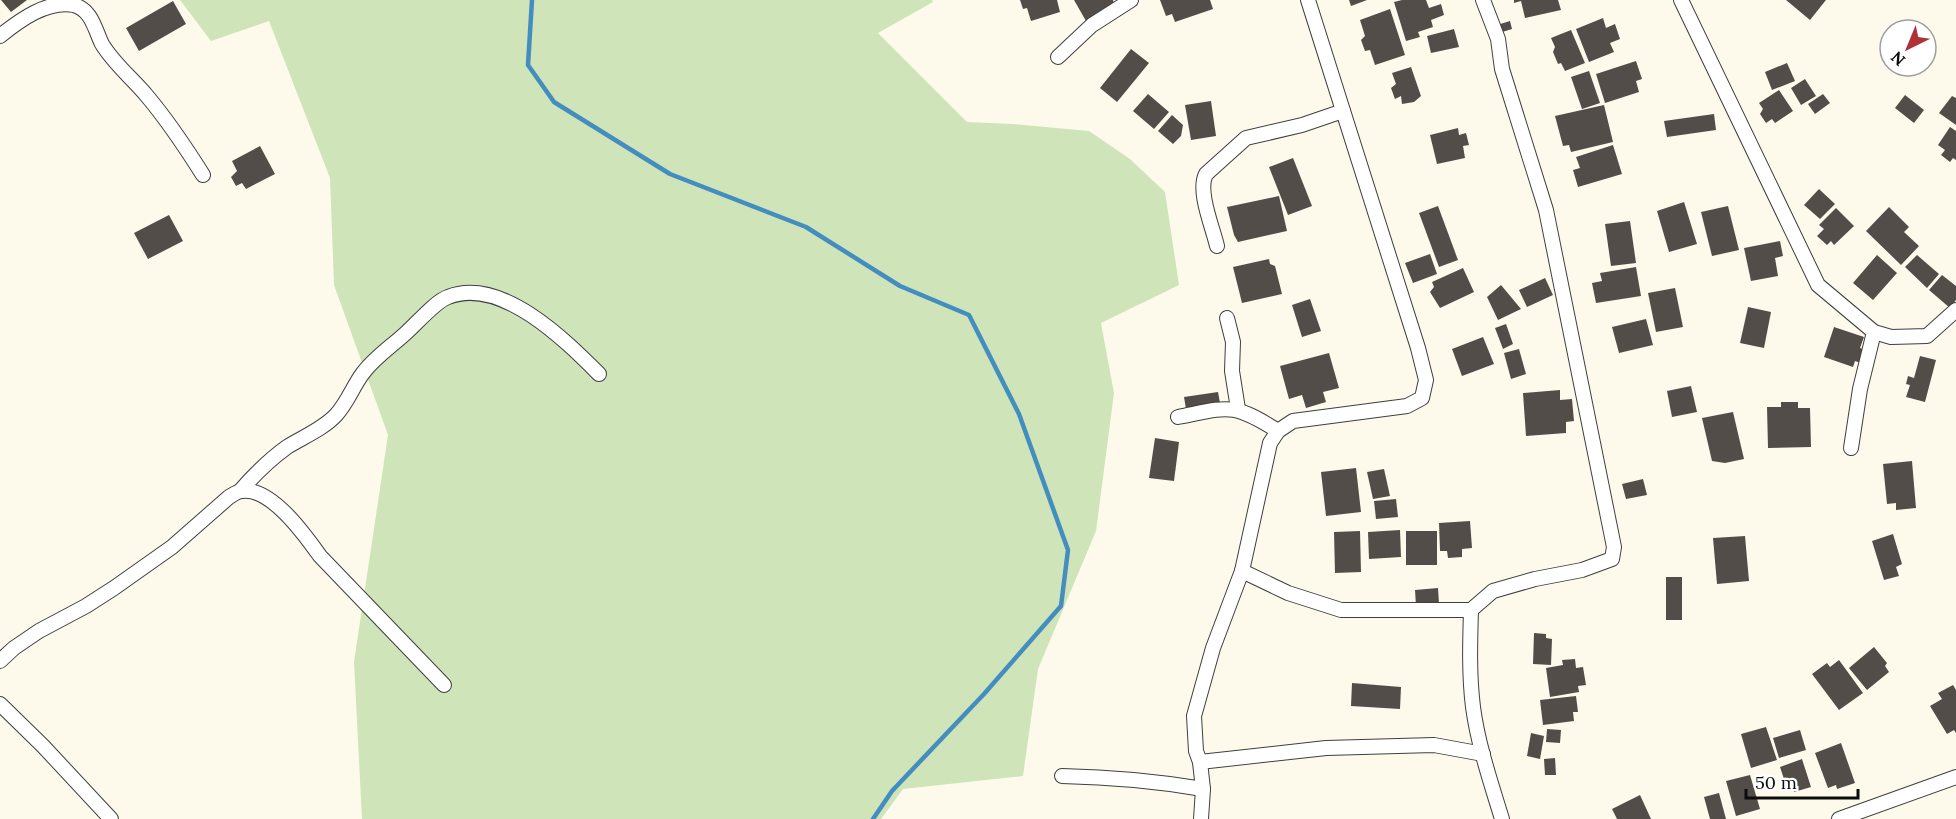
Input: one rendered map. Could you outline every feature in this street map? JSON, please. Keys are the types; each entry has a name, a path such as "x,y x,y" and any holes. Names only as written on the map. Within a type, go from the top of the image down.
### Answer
{"street":[{"path":"1058,57 1092,26 1131,0"},
{"path":"1201,819 1203,789 1200,762 1196,751 1194,716 1213,648 1242,571 1270,443 1278,431 1293,421 1407,406 1422,398 1425,380 1418,348 1308,0"},
{"path":"1242,571 1288,593 1341,610 1471,610 1493,591 1535,579 1582,570 1612,559 1614,547 1546,210 1502,69 1498,39 1482,0"},
{"path":"1680,0 1818,285 1874,332 1891,337 1927,336 1956,310"},
{"path":"0,36 37,11 57,4 76,6 87,12 102,44 149,98 203,175"},
{"path":"1217,246 1203,190 1203,179 1206,174 1246,138 1302,125 1343,111"},
{"path":"0,661 39,631 86,606 172,547 229,497 240,491 264,465 287,447 334,417 350,398 362,374 446,297 468,292 499,298 533,316 557,334 599,374"},
{"path":"1227,318 1233,342 1232,371 1238,409"},
{"path":"1851,448 1860,389 1874,332"},
{"path":"1178,417 1221,408 1238,409 1278,431"},
{"path":"240,491 261,495 282,510 303,532 320,556 444,685"},
{"path":"1471,610 1470,661 1473,709 1483,754 1502,819"},
{"path":"0,704 111,819"},
{"path":"1200,762 1326,748 1434,745 1483,754"},
{"path":"1062,776 1159,781 1203,789"},
{"path":"1839,819 1956,777"}],"green space":[{"path":"180,0 932,0 933,2 878,33 967,122 1089,131 1130,159 1165,192 1179,285 1101,323 1114,393 1096,531 1038,669 1023,776 903,789 881,819 362,819 354,662 388,435 334,285 330,178 269,21 211,41"}],"building":[{"path":"1,0 27,0 11,12"},
{"path":"1020,0 1057,0 1060,12 1031,21 1027,8 1023,9"},
{"path":"1074,0 1113,0 1114,4 1086,21"},
{"path":"1160,0 1210,0 1213,9 1175,22 1172,14 1166,16"},
{"path":"1349,0 1367,0 1351,6"},
{"path":"1426,0 1429,8 1441,4 1444,15 1431,20 1433,27 1418,32 1420,37 1406,41 1394,2"},
{"path":"1514,0 1558,0 1561,10 1525,18 1521,1 1514,3"},
{"path":"1786,0 1826,0 1810,20"},
{"path":"173,1 186,24 139,51 126,28"},
{"path":"1390,9 1405,55 1375,65 1370,50 1365,51 1361,40 1365,36 1360,20"},
{"path":"1603,18 1606,28 1615,24 1620,39 1610,43 1614,52 1589,62 1576,29"},
{"path":"1510,21 1512,29 1499,33 1497,25"},
{"path":"1454,29 1459,47 1431,53 1427,36"},
{"path":"1571,30 1585,63 1565,71 1561,63 1558,64 1551,38"},
{"path":"1131,49 1149,63 1117,102 1100,88"},
{"path":"1636,61 1642,79 1636,81 1639,92 1605,103 1596,74"},
{"path":"1787,63 1795,81 1772,90 1765,72"},
{"path":"1411,67 1421,96 1414,102 1402,104 1401,96 1395,99 1391,88 1396,84 1392,73"},
{"path":"1589,71 1600,103 1582,109 1571,77"},
{"path":"1805,79 1816,96 1801,105 1791,88"},
{"path":"1779,90 1793,111 1775,123 1772,119 1766,123 1760,114 1763,109 1759,103"},
{"path":"1148,94 1169,112 1154,129 1133,111"},
{"path":"1823,94 1830,103 1815,114 1808,104"},
{"path":"1905,95 1924,110 1914,123 1895,108"},
{"path":"1952,96 1956,98 1956,125 1939,113"},
{"path":"1211,101 1216,136 1191,140 1185,105"},
{"path":"1604,105 1613,142 1571,152 1569,145 1563,146 1555,116"},
{"path":"1714,114 1716,130 1667,137 1664,121"},
{"path":"1172,115 1183,125 1181,136 1173,144 1158,131"},
{"path":"1950,127 1956,131 1956,160 1953,158 1950,162 1941,155 1945,150 1938,145"},
{"path":"1458,128 1459,135 1466,133 1469,145 1463,146 1465,158 1437,164 1430,135"},
{"path":"1613,145 1622,174 1578,187 1573,170 1580,168 1576,157"},
{"path":"260,146 275,174 246,189 242,183 236,186 231,177 237,171 232,161"},
{"path":"1293,158 1312,206 1288,215 1269,167"},
{"path":"1819,189 1835,204 1820,219 1804,205"},
{"path":"1279,196 1287,231 1238,242 1227,207"},
{"path":"1684,202 1697,244 1669,252 1657,211"},
{"path":"1438,206 1458,260 1439,267 1419,213"},
{"path":"1728,206 1739,250 1712,256 1701,212"},
{"path":"1889,207 1909,227 1904,232 1919,246 1901,265 1866,231"},
{"path":"1836,208 1854,226 1834,245 1831,241 1827,245 1817,236 1824,229 1819,225"},
{"path":"169,215 183,241 148,259 134,233"},
{"path":"1630,221 1636,263 1611,266 1605,224"},
{"path":"1780,241 1783,256 1775,258 1778,276 1751,281 1744,248"},
{"path":"1430,254 1437,274 1413,283 1405,263"},
{"path":"1877,255 1897,273 1873,300 1853,283"},
{"path":"1917,255 1939,274 1927,288 1905,267"},
{"path":"1269,259 1270,264 1275,266 1282,294 1242,303 1233,267"},
{"path":"1636,267 1641,296 1596,303 1592,283 1602,281 1600,273"},
{"path":"1463,268 1474,292 1440,308 1430,292 1434,287 1432,282"},
{"path":"1942,275 1956,286 1956,300 1950,308 1929,290"},
{"path":"1545,278 1553,295 1527,307 1519,290"},
{"path":"1501,285 1521,309 1498,320 1487,297"},
{"path":"1675,288 1683,327 1656,332 1648,293"},
{"path":"1310,299 1321,331 1302,337 1292,305"},
{"path":"1748,307 1771,312 1764,348 1740,343"},
{"path":"1646,319 1653,345 1619,353 1612,327"},
{"path":"1506,324 1513,344 1503,349 1495,328"},
{"path":"1834,327 1864,337 1860,348 1865,350 1861,363 1855,361 1853,367 1824,357"},
{"path":"1483,337 1494,364 1462,376 1452,349"},
{"path":"1519,349 1526,374 1511,379 1504,353"},
{"path":"1329,353 1339,388 1323,392 1326,402 1306,408 1302,395 1289,399 1280,366"},
{"path":"1920,356 1936,360 1925,402 1906,397 1910,385 1906,384 1908,376 1914,378"},
{"path":"1691,386 1697,412 1672,417 1667,391"},
{"path":"1560,390 1560,400 1572,399 1574,421 1566,422 1566,433 1526,436 1523,393"},
{"path":"1218,392 1220,403 1186,409 1184,397"},
{"path":"1781,402 1798,402 1798,408 1810,408 1811,447 1768,448 1767,407 1781,407"},
{"path":"1733,412 1744,459 1725,463 1712,461 1702,418"},
{"path":"1155,438 1179,442 1174,481 1149,478"},
{"path":"1912,461 1916,508 1896,510 1896,503 1887,504 1883,464"},
{"path":"1356,468 1361,512 1326,516 1321,472"},
{"path":"1384,469 1390,496 1373,499 1367,472"},
{"path":"1643,479 1647,495 1626,499 1622,484"},
{"path":"1396,499 1398,517 1376,519 1374,501"},
{"path":"1470,521 1472,548 1462,549 1462,557 1448,558 1447,551 1440,551 1439,523"},
{"path":"1400,530 1401,557 1369,559 1368,532"},
{"path":"1360,531 1361,572 1335,573 1334,532"},
{"path":"1406,531 1437,531 1437,565 1406,565"},
{"path":"1893,534 1902,564 1896,567 1899,576 1884,580 1872,541"},
{"path":"1745,536 1749,581 1717,584 1713,538"},
{"path":"1666,577 1682,577 1682,620 1666,620"},
{"path":"1438,588 1439,604 1416,606 1415,590"},
{"path":"1534,633 1546,634 1546,638 1552,639 1551,665 1533,664"},
{"path":"1874,647 1887,663 1885,666 1889,672 1867,690 1849,668"},
{"path":"1575,659 1576,668 1583,667 1586,685 1578,686 1579,692 1550,697 1546,668 1563,665 1562,660"},
{"path":"1839,660 1863,693 1839,710 1812,674 1827,663 1830,667"},
{"path":"1352,683 1401,687 1400,709 1351,706"},
{"path":"1953,685 1956,690 1956,733 1954,730 1947,734 1930,706 1942,699 1938,693"},
{"path":"1576,696 1578,712 1573,712 1574,721 1543,725 1540,700"},
{"path":"1766,727 1777,760 1751,768 1741,734"},
{"path":"1547,729 1561,730 1560,743 1546,742"},
{"path":"1800,730 1806,750 1779,758 1773,738"},
{"path":"1531,733 1544,736 1540,759 1527,756"},
{"path":"1841,743 1855,783 1837,789 1836,785 1828,788 1815,753"},
{"path":"1555,758 1556,775 1545,775 1544,759"},
{"path":"1802,759 1811,787 1794,792 1792,787 1787,788 1780,767"},
{"path":"1750,775 1760,809 1736,816 1726,781"},
{"path":"1719,793 1726,819 1710,819 1704,797"},
{"path":"1640,795 1651,819 1617,819 1612,809"}],"waterway":[{"path":"532,0 528,65 554,102 670,174 806,227 900,286 969,315 1019,414 1068,550 1061,606 984,694 892,791 873,819"}]}
